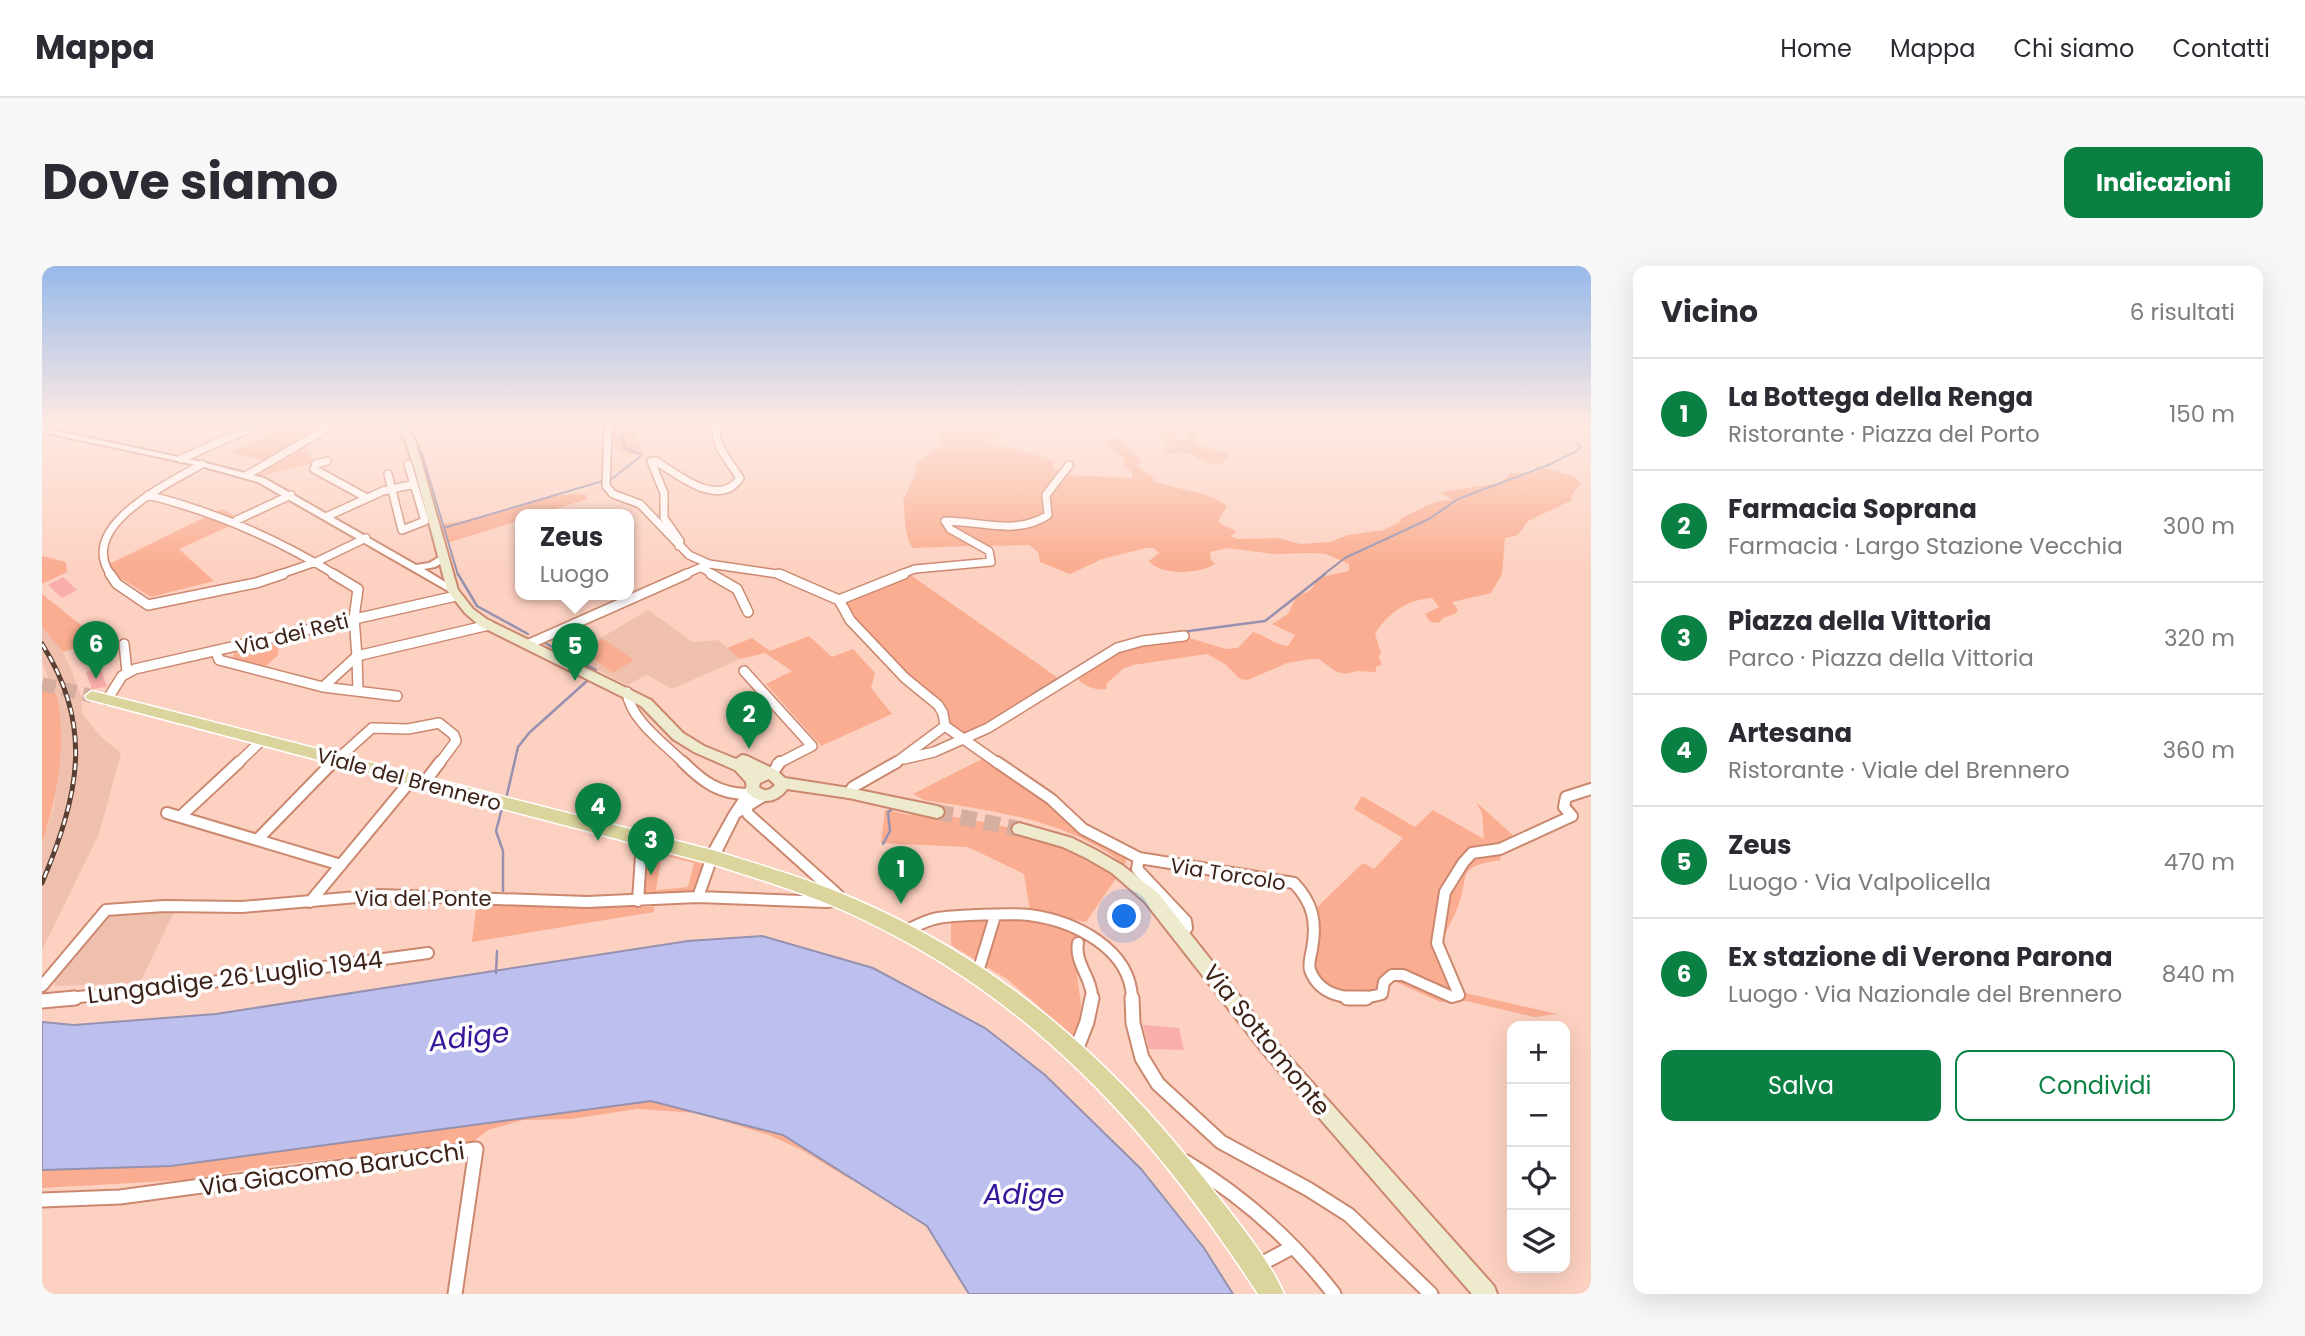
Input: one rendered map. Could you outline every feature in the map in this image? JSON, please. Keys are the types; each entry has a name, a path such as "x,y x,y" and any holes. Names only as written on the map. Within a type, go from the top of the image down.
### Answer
{"main road":[{"path":"421,472 455,593 469,611 489,625 646,703 678,736 740,766 759,791 845,793 937,812"},
{"name":"Viale del Brennero","path":"99,698 712,857 801,885 903,932 977,975 1023,1008 1075,1054 1125,1104 1166,1152 1255,1267 1272,1294"},
{"name":"Via Sottomonte","path":"1019,829 1068,842 1116,869 1151,897 1269,1048 1486,1294"}],"street":[{"path":"188,472 148,495 120,516 97,541 95,558 99,569 108,579 148,605 240,587 316,562 366,538"},
{"path":"235,472 291,495 455,593"},
{"path":"247,475 252,472"},
{"path":"319,472 367,498"},
{"path":"388,474 402,530 425,521 410,472"},
{"path":"605,472 607,486 613,494 640,504 689,555 708,565 737,589 748,612"},
{"path":"655,472 664,493 664,518 680,541 679,546"},
{"path":"674,472 706,489 721,491 734,487 740,478 736,472"},
{"path":"839,600 915,569 990,562 989,551 950,529 945,521 1016,527 1035,523 1048,514 1046,495 1064,472"},
{"path":"328,516 391,489 414,484"},
{"path":"148,495 186,503 237,520 316,562 358,589 354,618 358,691"},
{"path":"237,520 291,495"},
{"path":"414,568 432,565 443,558"},
{"path":"634,598 708,565 778,573 822,590 839,600 850,620 905,678 938,705 943,713 945,726 900,760 845,793"},
{"name":"Via dei Reti","path":"127,672 455,593"},
{"path":"530,644 629,600"},
{"path":"323,687 357,656 489,625"},
{"path":"900,760 924,756 966,742 1117,648 1142,641 1184,636"},
{"path":"99,698 127,672 124,644"},
{"path":"216,652 219,660 225,663 323,687 397,696"},
{"path":"698,897 712,857 777,763 812,746 744,671"},
{"path":"627,692 628,704 661,742 698,777 726,794 759,791"},
{"path":"257,840 335,760 372,728 408,729 439,723 454,735 456,741 310,902"},
{"name":"Via Torcolo","path":"945,726 1051,799 1083,829 1139,858 1294,883 1310,901 1314,914 1315,934 1309,968 1322,989 1336,996 1371,998 1382,994 1384,982 1392,975 1403,975 1452,997 1459,995 1437,943 1446,892 1472,853 1500,849 1572,816 1564,807 1566,797 1591,789"},
{"path":"181,816 261,741"},
{"path":"726,794 759,791"},
{"path":"759,791 748,814 838,895 838,900"},
{"path":"167,813 341,865"},
{"path":"638,901 642,840"},
{"name":"Via Torcolo","path":"1139,858 1138,869 1186,921 1187,928 1181,935"},
{"name":"Via del Ponte","path":"42,986 106,910 164,906 242,907 380,895 587,902 698,897 827,902 838,900"},
{"path":"977,975 995,916"},
{"path":"903,932 936,919 1042,917 1093,937 1106,945 1127,971 1132,983 1133,1023 1142,1058 1158,1084 1221,1142 1349,1214 1431,1294"},
{"path":"1075,1054 1086,1029 1092,987 1077,956 1078,943"},
{"name":"Lungadige 26 Luglio 1944","path":"42,1001 160,989 428,953"},
{"name":"Via Giacomo Barucchi","path":"42,1200 120,1197 477,1149 455,1294"},
{"path":"1166,1152 1205,1172 1291,1248 1334,1294"},
{"path":"1255,1267 1291,1248"}],"shaded area":[{"path":"251,472 277,472 261,476"},
{"path":"917,472 1060,472 1068,475 1132,478 1132,472 1146,472 1154,481 1211,497 1227,506 1218,521 1236,532 1231,536 1237,539 1279,538 1300,544 1330,542 1348,535 1384,530 1426,506 1439,501 1453,501 1440,492 1501,483 1511,473 1559,472 1574,476 1581,484 1571,496 1572,500 1528,521 1518,535 1505,538 1502,574 1491,593 1452,602 1458,610 1439,623 1430,622 1425,614 1439,607 1432,598 1407,604 1392,614 1375,634 1382,664 1376,667 1376,672 1357,671 1345,674 1335,671 1319,659 1311,659 1287,663 1248,680 1240,679 1225,664 1207,654 1133,665 1123,669 1107,683 1106,689 1085,685 1076,676 1083,670 1103,663 1103,655 1112,650 1186,637 1226,649 1238,648 1253,632 1288,646 1295,635 1272,624 1288,614 1297,595 1310,590 1317,578 1349,571 1349,564 1326,554 1273,554 1227,548 1210,552 1211,560 1215,564 1200,570 1180,572 1154,566 1149,561 1159,553 1154,548 1146,548 1102,559 1070,574 1040,562 1038,552 1029,545 990,546 989,550 969,546 913,548 906,531 903,500"},
{"path":"580,494 586,495 587,499 556,509 515,509 515,522 447,543 442,524 464,521 552,496"},
{"path":"222,509 239,518 234,524 179,549 214,581 151,597 119,577 115,579 103,567"},
{"path":"42,556 66,562 67,572 42,584"},
{"path":"909,574 1061,680 964,738 948,723 939,706 861,631 843,603 879,590"},
{"path":"42,594 91,633 82,646 63,652 42,627"},
{"path":"648,610 693,642 718,640 740,659 672,689 647,675 627,685 570,656"},
{"path":"42,627 59,645 71,669 81,696 82,713 101,737 121,753 99,834 42,950 42,844 54,805 60,743 58,703 42,662"},
{"path":"809,636 832,657 853,649 875,673 871,688 892,714 821,746 766,684 792,671 765,653 740,659 727,648 752,638 770,651"},
{"path":"603,639 634,660 613,673 582,651"},
{"path":"279,643 278,655 264,668 232,661 234,653"},
{"path":"42,689 56,693 61,750 56,788 42,844"},
{"path":"990,755 1131,858 1126,860 1125,865 1079,837 1055,828 977,808 924,800 913,794"},
{"path":"1362,796 1415,827 1433,810 1484,839 1482,813 1476,802 1524,845 1500,854 1501,860 1477,865 1467,873 1458,907 1441,943 1461,992 1557,1014 1535,1017 1466,1001 1440,1002 1394,981 1388,982 1385,992 1377,1000 1352,1004 1327,998 1313,987 1303,971 1309,953 1314,910 1363,863 1374,869 1403,838 1354,809"},
{"path":"885,810 911,815 923,812 974,820 1025,832 1073,849 1117,877 1086,922 1030,911 1024,874 968,847 881,843"},
{"path":"646,845 705,860 695,893 642,898","holes":["662,855 694,863 688,887 656,890"]},
{"path":"477,900 589,907 654,907 654,912 472,942"},
{"path":"174,912 140,983 55,986 55,977 109,916"},
{"path":"998,919 1055,926 1087,938 1076,966 1081,1006 1076,1039 1007,979 951,945 951,923"},
{"path":"703,1098 848,1163 851,1180 802,1150 769,1135 696,1113 637,1109 571,1119 523,1120 488,1130 470,1144 269,1166 185,1180 42,1188 42,1168 546,1104"}],"water":[{"name":"Adige","path":"762,936 873,968 985,1028 1045,1075 1141,1169 1204,1248 1233,1294 969,1294 927,1226 783,1135 651,1101 171,1166 42,1170 42,1022 74,1025 216,1014 688,941"}],"building":[{"path":"63,577 77,590 62,598 48,585"},
{"path":"100,667 107,687 92,689 86,672"},
{"path":"1143,1025 1179,1028 1184,1050 1149,1049"}],"waterway":[{"path":"427,472 444,528"},
{"path":"444,528 613,478 621,472"},
{"path":"1323,575 1345,558 1429,519 1458,499 1530,472"},
{"path":"444,528 458,575"},
{"path":"458,574 477,606 528,634"},
{"path":"1159,635 1265,621 1325,574"},
{"path":"543,642 596,670"},
{"path":"1033,694 1112,646"},
{"path":"506,799 518,747 529,733 588,680"},
{"path":"502,808 496,831 503,851 503,891"},
{"path":"883,844 890,831 888,812 894,808"},
{"path":"496,973 497,951"}],"tunnel":[{"path":"42,684 92,696"},
{"path":"937,812 1019,829"}],"railway":[{"path":"42,644 59,675 75,733 72,791 65,821 42,883"}],"place":[{"name":"Ex stazione di Verona Parona","path":"96,679"},
{"name":"Zeus","path":"575,681"},
{"name":"Farmacia Soprana","path":"749,749"},
{"name":"Artesana","path":"598,841"},
{"name":"Piazza della Vittoria","path":"651,875"},
{"name":"La Bottega della Renga","path":"901,904"}]}
